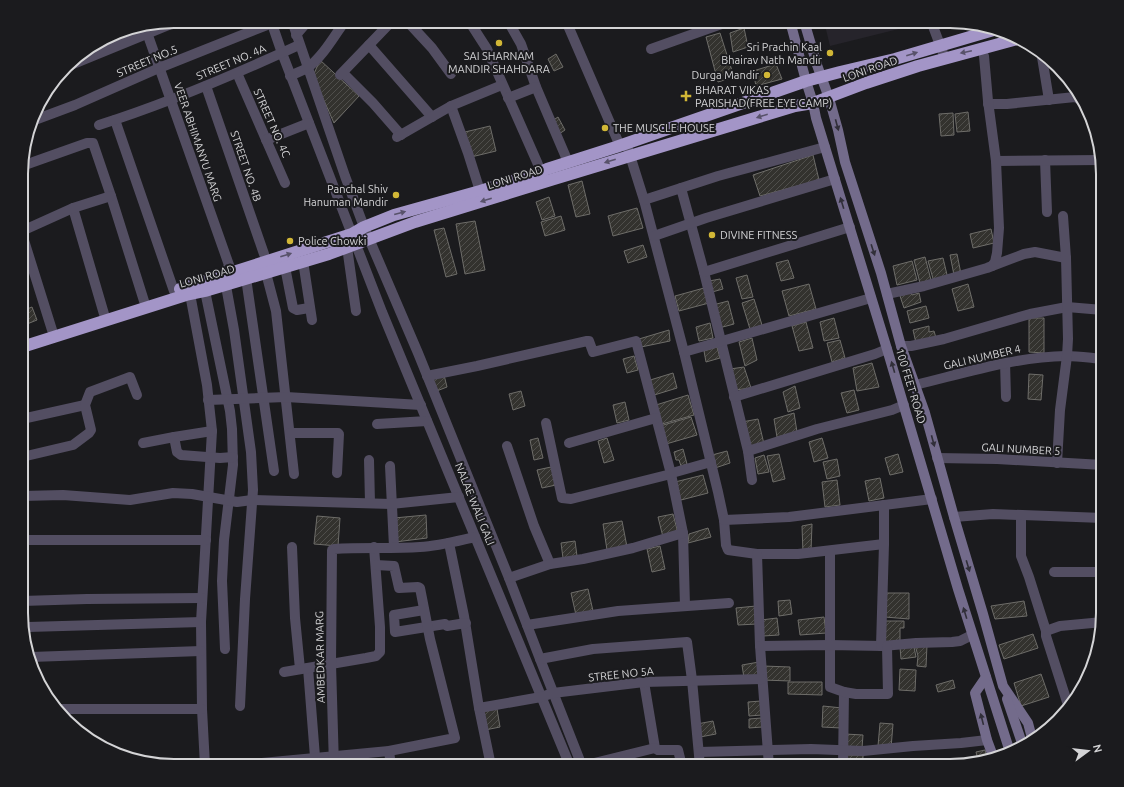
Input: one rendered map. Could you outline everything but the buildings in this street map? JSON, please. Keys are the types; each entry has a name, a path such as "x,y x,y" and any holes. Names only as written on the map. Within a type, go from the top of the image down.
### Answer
{"highway":[{"name":"LONI ROAD","path":"28,345 190,294 204,291 227,275 246,278 303,261 625,148 806,81 895,59 985,32"},
{"name":"LONI ROAD","path":"28,337 227,275 353,244 364,227 394,215 542,177 568,162 829,98 866,83 945,58 1010,41"}],"main road":[{"name":"100 FEET ROAD","path":"792,28 813,102 816,118 904,405 972,635 1008,747"},
{"name":"100 FEET ROAD","path":"806,28 829,98 845,162 887,294 901,346 925,413 1003,686 1028,723 1031,734"},
{"path":"899,390 915,385"},
{"path":"986,677 975,693 992,753"},
{"path":"1003,686 1021,740"}],"street":[{"name":"STREET NO.5","path":"39,118 75,105 159,68 256,28"},
{"path":"273,28 353,244 356,311"},
{"path":"294,28 364,227 370,238 509,578 579,759"},
{"path":"298,40 304,28"},
{"path":"290,76 307,68 322,53 340,28"},
{"path":"385,28 341,74 373,103 399,136 451,106 502,85"},
{"path":"413,28 432,48 451,74"},
{"path":"473,28 487,49 542,177"},
{"path":"512,28 521,44 536,87 568,162"},
{"path":"569,28 625,148 644,200 711,462 724,520 726,545 728,550 757,554 798,554 884,544"},
{"path":"651,50 711,28"},
{"path":"934,28 945,58"},
{"path":"84,59 146,31"},
{"name":"VEER ABHIMANYU MARG","path":"146,31 171,100 227,275 251,452 254,490 245,599 240,706"},
{"name":"STREET NO. 4A","path":"100,125 206,86 282,53 298,40"},
{"path":"369,45 432,117"},
{"path":"984,56 988,104 996,161 999,228 997,253 995,262 992,266"},
{"path":"1043,61 1049,100"},
{"name":"STREET NO. 4C","path":"236,73 285,183"},
{"name":"STREET NO. 4B","path":"206,86 264,254"},
{"path":"508,98 536,87"},
{"path":"988,104 1007,104 1074,97"},
{"path":"451,106 466,146 480,192"},
{"path":"115,120 174,291"},
{"path":"266,140 309,123"},
{"path":"28,164 91,142 95,146 144,301"},
{"path":"644,200 725,174 825,147"},
{"path":"1045,160 1047,212"},
{"path":"996,161 1096,160"},
{"path":"654,236 690,223 835,179"},
{"path":"681,188 704,272 748,451 752,480"},
{"path":"28,227 73,208 111,196"},
{"path":"73,208 104,314"},
{"path":"1057,463 1060,410 1067,356 1066,258 1063,216"},
{"path":"704,272 850,227"},
{"name":"NALAE WALI GALI","path":"353,244 567,759"},
{"path":"887,294 949,280 1024,254 1035,252 1066,258"},
{"path":"28,253 52,330"},
{"path":"303,261 312,320"},
{"path":"285,266 292,308 297,310 309,308"},
{"path":"266,273 276,311 294,474"},
{"path":"246,278 274,472"},
{"path":"204,291 232,429 233,457 224,540 222,581 225,649"},
{"path":"190,294 212,431 201,622 202,709 205,759"},
{"path":"684,352 871,298"},
{"path":"901,346 911,346 937,340 1024,316 1067,307 1096,309"},
{"path":"427,376 587,341 589,341 593,352 636,341 671,474 683,534 685,606"},
{"path":"734,397 887,349"},
{"name":"GALI NUMBER 4","path":"915,385 1005,362 1024,359 1067,356 1096,358"},
{"path":"1005,362 1006,397"},
{"path":"28,456 72,445 88,434 91,430 85,405 90,392 129,377 131,378 137,395"},
{"path":"208,400 286,397 420,405"},
{"path":"28,418 85,405"},
{"path":"748,451 823,427 892,410 904,405"},
{"path":"569,443 656,418"},
{"path":"377,424 427,421"},
{"path":"546,423 562,498 571,499 671,474 711,462"},
{"path":"143,443 212,431"},
{"path":"290,433 338,433 337,473"},
{"path":"174,437 179,454 210,457 233,457"},
{"path":"507,446 534,526 550,564"},
{"name":"GALI NUMBER 5","path":"937,458 997,459 1096,465"},
{"path":"369,460 370,503"},
{"path":"390,466 394,547"},
{"path":"28,496 63,495 130,500 173,493 192,494 238,502 252,500 391,504 458,497"},
{"path":"724,520 789,517 932,499"},
{"path":"830,551 830,687 856,694 888,694 884,646 884,505"},
{"path":"954,518 993,514 1096,518"},
{"path":"1021,515 1021,556 1046,631 1046,636 1067,701"},
{"path":"509,578 550,564 583,559 633,548 683,534"},
{"path":"284,672 376,656 380,652 380,627 374,547 420,547 449,543 475,537"},
{"path":"28,540 206,540"},
{"path":"449,543 466,623 479,708 490,759"},
{"path":"292,547 295,612 315,758"},
{"name":"AMBEDKAR MARG","path":"334,759 331,664 331,551 333,549 374,547"},
{"path":"757,554 760,646 769,759"},
{"path":"344,759 455,738 427,627 419,587 400,588 394,566 376,564"},
{"path":"1054,572 1096,572"},
{"path":"28,602 87,598 202,598"},
{"path":"527,625 607,612 729,603"},
{"path":"424,610 394,614 395,632 445,624 447,626 466,623"},
{"path":"28,627 201,622"},
{"path":"1046,631 1060,626 1096,623"},
{"path":"760,646 884,646 952,642 972,635"},
{"path":"540,659 593,649 687,642 700,759"},
{"path":"35,657 201,651"},
{"name":"STREE NO 5A","path":"479,708 541,697 553,693 644,682 762,679"},
{"path":"644,682 655,748"},
{"path":"843,759 844,692"},
{"path":"64,709 202,709"},
{"path":"699,752 811,749 843,751 888,749 987,740"},
{"path":"610,759 655,748 658,750 678,750 680,759"},
{"path":"389,750 390,759"},
{"path":"306,759 321,759"}],"shaded area":[{"path":"826,28 903,28 830,46"}],"place":[{"name":"SAI SHARNAM MANDIR SHAHDARA","path":"499,43"},
{"name":"Sri Prachin Kaal Bhairav Nath Mandir","path":"830,53"},
{"name":"Durga Mandir","path":"767,75"},
{"name":"BHARAT VIKAS PARISHAD(FREE EYE CAMP)","path":"686,96"},
{"name":"THE MUSCLE HOUSE","path":"605,128"},
{"name":"Panchal Shiv Hanuman Mandir","path":"396,195"},
{"name":"DIVINE FITNESS","path":"712,235"},
{"name":"Police Chowki","path":"290,241"}]}
